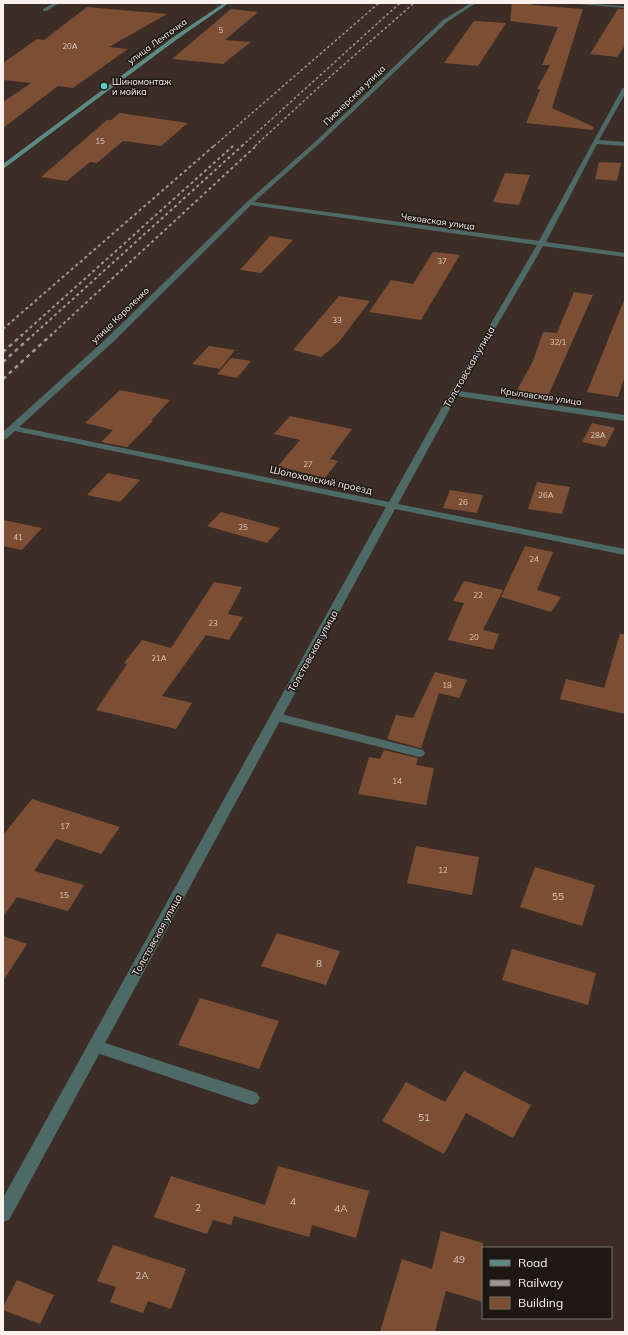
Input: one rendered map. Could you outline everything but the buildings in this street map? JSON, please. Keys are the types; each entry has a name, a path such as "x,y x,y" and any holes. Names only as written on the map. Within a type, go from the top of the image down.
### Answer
{"main road":[{"name":"улица Ленточка","path":"3,167 174,39 227,3"}],"street":[{"path":"45,10 57,3"},
{"name":"Пионерская улица","path":"249,203 318,142 445,21 474,3"},
{"path":"577,3 625,7"},
{"name":"Толстовская улица","path":"3,1214 454,393 541,244 594,142 625,89"},
{"path":"594,142 625,144"},
{"name":"Чеховская улица","path":"249,203 625,255"},
{"name":"улица Короленко","path":"3,437 110,340 249,203"},
{"name":"Крыловская улица","path":"454,393 625,418"},
{"name":"Шолоховский проезд","path":"12,428 625,552"},
{"path":"277,717 419,753"},
{"path":"96,1046 252,1098"}],"railway":[{"path":"214,146 379,3"},
{"path":"242,146 400,3"},
{"path":"255,146 331,76 414,3"},
{"path":"3,329 215,145"},
{"path":"32,336 243,145"},
{"path":"50,336 257,145"},
{"path":"21,336 233,146"},
{"path":"3,352 22,335"},
{"path":"3,362 33,335"},
{"path":"3,379 51,335"}],"place":[{"name":"Шиномонтаж и мойка","path":"104,86"}]}
